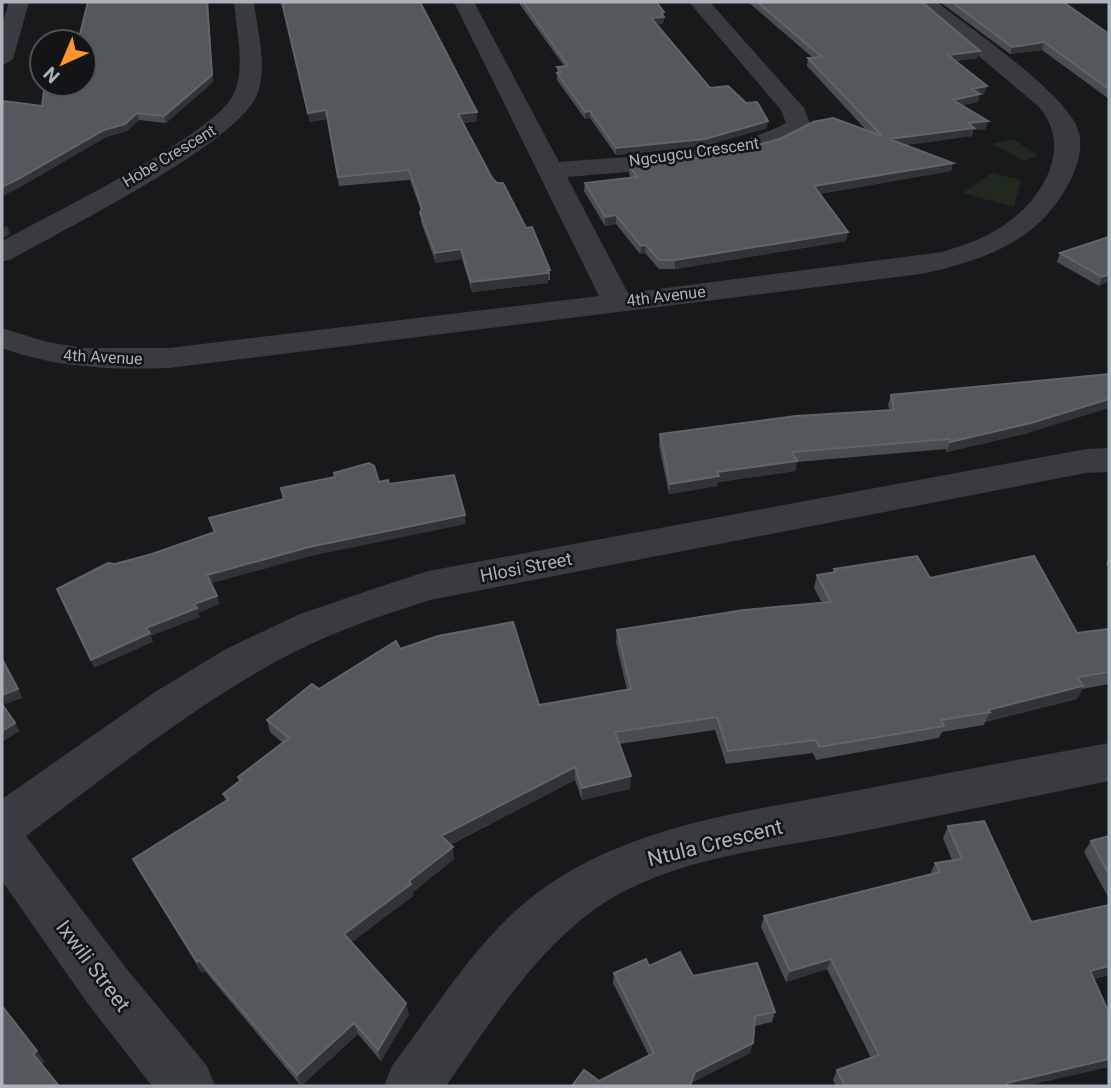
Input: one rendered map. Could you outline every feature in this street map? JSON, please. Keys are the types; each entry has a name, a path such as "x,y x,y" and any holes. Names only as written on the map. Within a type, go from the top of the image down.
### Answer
{"street":[{"path":"2,59 19,2"},
{"name":"Hobe Crescent","path":"2,253 194,142 238,109 248,87 248,40 244,2"},
{"path":"464,2 617,301"},
{"name":"Ngcugcu Crescent","path":"552,171 736,149 786,135 799,126 792,108 699,2"},
{"name":"4th Avenue","path":"2,337 64,356 98,360 169,358 919,265 985,248 1013,235 1030,220 1060,178 1071,141 1068,128 1047,102 925,2"},
{"name":"Hlosi Street","path":"2,826 200,686 277,642 348,611 428,586 1086,461 1109,460"},
{"name":"Ntula Crescent","path":"412,1086 508,958 540,923 595,883 649,857 721,839 1109,762"},
{"name":"Ixwili Street","path":"2,842 107,986 187,1086"}],"shaded area":[{"path":"1013,139 1038,156 1024,161 993,144"},
{"path":"992,173 1021,180 1014,207 963,193"}],"building":[{"path":"88,2 207,2 212,75 164,116 137,113 125,124 104,130 2,187 2,101 42,106 43,98 98,98 98,28 82,28"},
{"path":"282,2 420,2 477,112 458,114 492,178 497,183 503,183 526,228 532,227 550,270 547,270 548,273 471,282 461,249 435,253 420,213 422,208 409,170 338,177 326,110 308,113"},
{"path":"523,2 656,2 664,12 661,13 664,17 651,18 710,88 728,86 746,103 757,102 768,121 705,139 616,148 590,111 585,112 557,73 561,72 557,67 568,66"},
{"path":"757,2 922,2 980,51 948,55 987,86 972,89 980,94 953,100 988,121 968,123 974,128 889,139 953,163 814,186 848,232 675,260 659,260 646,245 641,246 616,215 605,217 585,183 637,177 629,166 691,159 752,147 782,138 813,122 833,118 882,136 808,58 822,57"},
{"path":"952,2 1063,2 1109,34 1109,89 1044,42 1012,47"},
{"path":"1109,237 1109,274 1102,277 1060,253"},
{"path":"1109,374 1109,399 1031,423 950,442 949,439 792,452 797,461 717,472 719,476 670,484 660,434 796,416 894,410 891,395"},
{"path":"369,463 374,466 379,482 388,480 389,484 454,475 465,515 309,547 207,575 217,596 194,604 197,608 146,628 150,633 91,660 57,589 108,563 115,564 152,554 215,532 209,518 284,499 281,488 335,477 334,473"},
{"path":"917,556 930,578 1034,556 1077,633 1109,629 1109,672 1077,677 1083,686 988,710 990,712 941,720 944,726 819,747 816,740 728,751 717,717 615,732 631,776 582,788 575,767 441,836 453,847 409,881 411,884 344,934 406,1003 378,1050 354,1023 297,1075 199,960 197,962 133,859 229,799 223,794 241,780 238,777 289,738 267,720 312,684 319,689 396,641 400,649 438,636 513,622 539,705 631,689 617,630 744,610 831,602 817,575 836,572 834,569"},
{"path":"2,659 18,689 2,695"},
{"path":"2,704 15,723 2,731"},
{"path":"984,821 1031,922 1109,905 1109,966 1090,971 1109,1013 1109,1059 1007,1083 1009,1086 845,1086 837,1070 879,1055 831,959 790,971 764,916 940,872 935,863 962,859 948,826"},
{"path":"1109,836 1109,874 1091,841"},
{"path":"680,952 693,976 757,963 775,1012 755,1016 753,1043 695,1072 690,1086 572,1086 584,1070 599,1081 654,1053 614,973 646,959 649,966"},
{"path":"2,1006 37,1051 33,1054 59,1086 2,1086"}]}
